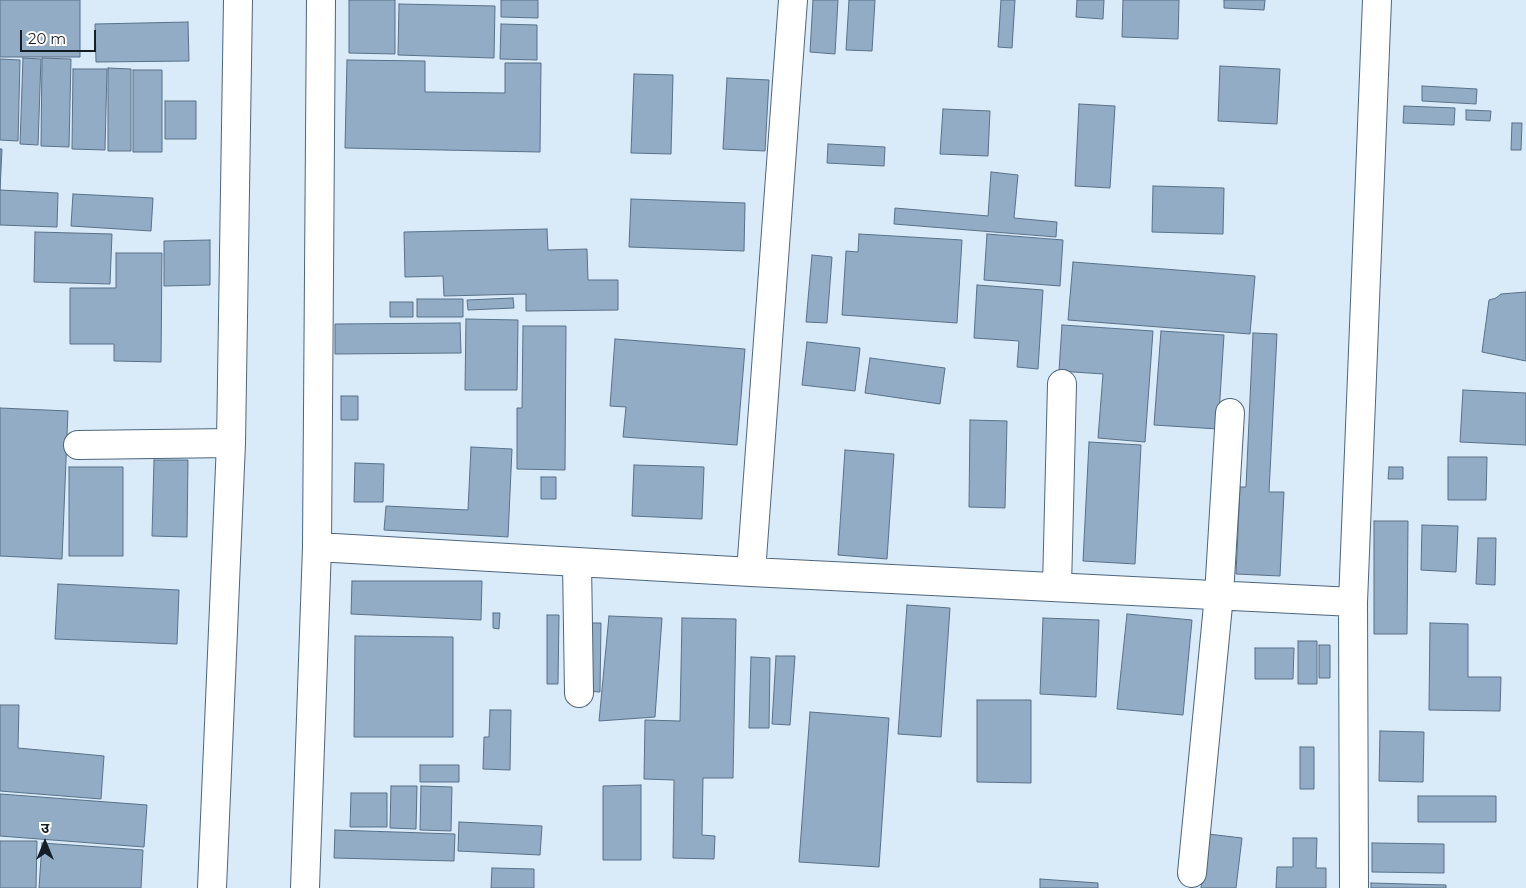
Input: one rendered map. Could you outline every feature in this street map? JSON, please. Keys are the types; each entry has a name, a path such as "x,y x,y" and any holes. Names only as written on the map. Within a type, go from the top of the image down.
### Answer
{"street":[{"path":"212,888 231,443 238,0"},
{"path":"305,888 317,547 321,0"},
{"path":"751,572 793,0"},
{"path":"1354,888 1353,602 1377,0"},
{"path":"1057,587 1062,384"},
{"path":"1192,873 1219,595 1230,413"},
{"path":"78,444 231,443"},
{"path":"317,547 751,572 1353,602"},
{"path":"578,562 579,693"}],"building":[{"path":"0,0 80,0 80,57 0,57"},
{"path":"349,0 395,0 395,54 349,53"},
{"path":"501,0 538,0 538,18 501,17"},
{"path":"813,0 838,0 835,54 810,52"},
{"path":"849,0 875,0 872,51 846,50"},
{"path":"1001,0 1015,0 1012,48 998,47"},
{"path":"1077,0 1104,0 1103,19 1076,17"},
{"path":"1123,0 1179,0 1178,39 1122,37"},
{"path":"1224,0 1265,0 1264,10 1224,8"},
{"path":"399,4 495,6 494,58 398,55"},
{"path":"188,22 189,61 96,62 95,24"},
{"path":"501,24 537,25 537,60 500,59"},
{"path":"23,58 41,59 38,145 20,144"},
{"path":"42,58 71,59 69,147 41,146"},
{"path":"0,59 20,60 18,141 0,140"},
{"path":"347,60 425,61 425,92 505,93 505,63 541,63 540,152 345,148"},
{"path":"1220,66 1280,69 1277,124 1218,121"},
{"path":"108,68 131,69 131,151 108,151"},
{"path":"73,69 107,69 105,150 72,149"},
{"path":"133,70 162,70 162,152 133,152"},
{"path":"634,74 673,75 671,154 631,153"},
{"path":"727,78 769,80 765,151 723,149"},
{"path":"1422,86 1477,89 1476,104 1422,101"},
{"path":"165,101 196,101 196,139 165,139"},
{"path":"1079,104 1115,106 1110,188 1075,186"},
{"path":"1404,106 1455,108 1454,125 1403,123"},
{"path":"943,109 990,111 988,156 940,154"},
{"path":"1466,110 1491,111 1490,121 1466,120"},
{"path":"1512,123 1522,123 1521,150 1511,150"},
{"path":"828,144 885,147 884,166 827,163"},
{"path":"0,149 2,149 0,190"},
{"path":"991,172 1018,175 1014,218 1057,222 1056,237 894,224 895,208 988,216"},
{"path":"1153,186 1224,188 1223,234 1152,232"},
{"path":"0,190 58,193 57,227 0,225"},
{"path":"73,194 153,198 151,231 71,226"},
{"path":"631,199 745,203 744,251 629,247"},
{"path":"547,229 548,250 587,249 588,280 618,280 618,310 526,311 526,294 444,296 443,276 405,277 404,232"},
{"path":"35,232 112,234 110,284 34,282"},
{"path":"859,234 962,240 957,323 842,315 846,251 858,252"},
{"path":"987,234 1063,240 1060,286 984,280"},
{"path":"210,240 210,285 164,286 164,241"},
{"path":"116,253 162,253 161,362 114,361 114,344 70,344 70,288 116,288"},
{"path":"812,255 832,257 827,323 806,322"},
{"path":"1073,262 1255,276 1250,334 1068,320"},
{"path":"977,285 1043,290 1038,369 1017,367 1019,341 974,338"},
{"path":"1526,292 1526,361 1482,352 1489,300 1501,294"},
{"path":"513,298 514,308 468,310 467,300"},
{"path":"417,299 463,299 463,317 417,317"},
{"path":"390,302 413,302 413,317 390,317"},
{"path":"466,319 518,320 517,390 465,390"},
{"path":"460,323 461,353 335,354 335,324"},
{"path":"1062,325 1153,331 1145,442 1098,438 1103,374 1059,371"},
{"path":"523,326 566,326 565,470 517,469 517,408 522,408"},
{"path":"1161,331 1224,335 1218,429 1154,425"},
{"path":"1253,333 1277,334 1269,492 1284,492 1280,576 1236,574 1240,487 1246,487"},
{"path":"615,339 745,349 737,445 623,437 626,407 610,406"},
{"path":"807,342 860,348 855,391 802,385"},
{"path":"870,358 945,368 940,404 865,393"},
{"path":"1463,390 1526,393 1526,445 1460,442"},
{"path":"341,396 358,396 358,420 341,420"},
{"path":"0,408 68,411 62,559 0,556"},
{"path":"970,420 1007,421 1005,508 969,507"},
{"path":"1089,442 1141,445 1135,564 1083,561"},
{"path":"471,447 512,449 508,537 384,530 386,506 468,510"},
{"path":"845,450 894,454 887,559 838,555"},
{"path":"1448,457 1487,457 1486,500 1448,500"},
{"path":"154,460 188,460 187,537 152,536"},
{"path":"355,463 384,464 383,502 354,502"},
{"path":"634,465 704,467 702,519 632,516"},
{"path":"69,467 123,467 123,556 69,556"},
{"path":"1389,467 1403,467 1403,479 1388,479"},
{"path":"541,477 556,477 556,499 541,499"},
{"path":"1374,521 1408,521 1407,634 1374,634"},
{"path":"1422,525 1458,526 1456,572 1421,570"},
{"path":"1478,538 1496,538 1495,585 1476,584"},
{"path":"352,581 482,581 481,620 351,614"},
{"path":"58,584 179,590 177,644 55,639"},
{"path":"907,605 950,608 941,737 898,734"},
{"path":"493,613 500,613 499,629 493,628"},
{"path":"1127,614 1192,620 1183,715 1117,709"},
{"path":"547,615 559,615 558,684 547,684"},
{"path":"609,616 662,618 655,717 599,721"},
{"path":"682,618 736,619 733,778 703,778 702,835 715,836 714,859 673,858 674,780 644,779 645,720 680,721"},
{"path":"1043,618 1099,620 1096,697 1040,694"},
{"path":"586,623 601,623 600,692 585,691"},
{"path":"1430,623 1468,624 1468,677 1501,677 1500,711 1429,710"},
{"path":"355,636 453,637 453,737 354,737"},
{"path":"1298,641 1317,641 1317,684 1298,684"},
{"path":"1319,645 1330,645 1330,678 1319,678"},
{"path":"1255,648 1294,648 1293,679 1255,679"},
{"path":"776,656 795,656 790,725 772,724"},
{"path":"751,657 770,658 769,728 749,728"},
{"path":"977,700 1031,700 1031,783 977,782"},
{"path":"0,705 19,705 18,748 104,756 101,799 0,791"},
{"path":"490,710 511,710 510,770 483,769 484,737 489,737"},
{"path":"810,712 889,718 879,867 799,862"},
{"path":"1380,731 1424,732 1423,782 1379,781"},
{"path":"1300,747 1314,747 1314,789 1300,789"},
{"path":"420,765 459,765 459,782 420,782"},
{"path":"641,785 641,860 603,860 603,786"},
{"path":"391,786 417,786 416,829 390,828"},
{"path":"421,786 452,787 451,831 420,830"},
{"path":"351,793 387,793 387,827 350,827"},
{"path":"0,794 147,805 144,847 0,836"},
{"path":"1418,796 1496,796 1496,822 1418,822"},
{"path":"459,822 542,826 540,855 458,851"},
{"path":"335,830 455,834 454,861 334,858"},
{"path":"1208,834 1242,838 1236,888 1201,888"},
{"path":"1293,838 1317,838 1316,868 1326,868 1326,888 1276,888 1277,867 1293,867"},
{"path":"0,841 37,841 36,888 0,888"},
{"path":"42,843 143,850 141,888 39,888"},
{"path":"1372,843 1444,844 1444,873 1372,872"},
{"path":"492,868 534,869 534,888 491,888"},
{"path":"1040,879 1098,883 1098,888 1040,888"},
{"path":"1371,883 1446,885 1446,888 1371,888"}]}
